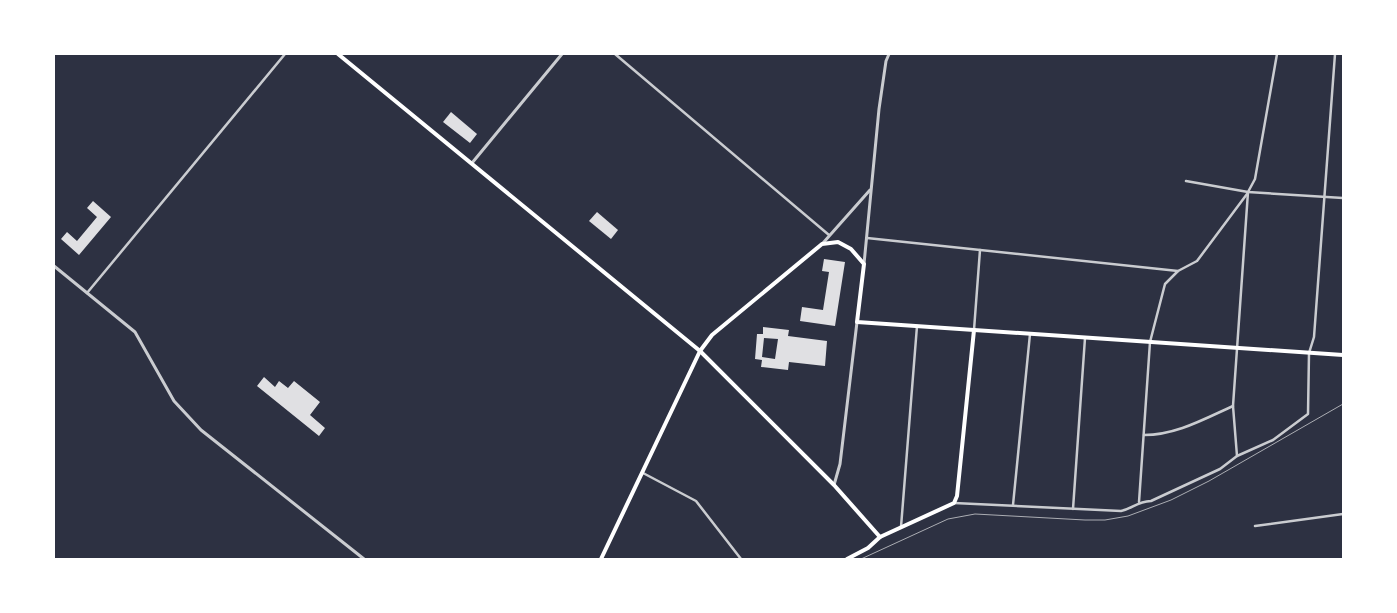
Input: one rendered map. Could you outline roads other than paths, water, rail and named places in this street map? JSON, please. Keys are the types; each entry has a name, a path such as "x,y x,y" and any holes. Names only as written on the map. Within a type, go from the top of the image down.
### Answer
{"main road":[{"path":"338,54 700,351 834,485 880,537"},
{"path":"601,559 700,351 712,334 822,244 838,242 851,249 864,264 857,322 1343,355"},
{"path":"847,559 868,548 880,537 954,503 957,496 974,330"}],"street":[{"path":"87,293 285,54"},
{"path":"472,163 562,54"},
{"path":"615,54 830,236"},
{"path":"864,264 879,109 889,54"},
{"path":"1139,502 1150,342 1165,284 1178,271 1197,261 1248,192 1255,179 1277,54"},
{"path":"954,503 1121,511 1129,509 1139,502 1151,501 1220,469 1237,456 1273,440 1308,414 1309,352 1314,337 1335,54"},
{"path":"1186,181 1248,192 1343,198"},
{"path":"822,244 870,190"},
{"path":"1237,456 1233,406 1248,192"},
{"path":"867,238 1178,271"},
{"path":"974,330 980,250"},
{"path":"54,266 135,332 174,401 201,430 364,559"},
{"path":"834,485 840,464 857,322"},
{"path":"901,527 917,326"},
{"path":"1013,505 1030,334"},
{"path":"1073,509 1085,337"},
{"path":"1144,435 1162,435 1191,425 1233,406"},
{"path":"643,473 696,501 741,559"},
{"path":"1254,526 1343,514"}],"tram line":[{"path":"861,559 948,519 975,514 1085,520 1105,520 1128,516 1171,500 1209,481 1343,404"}]}
